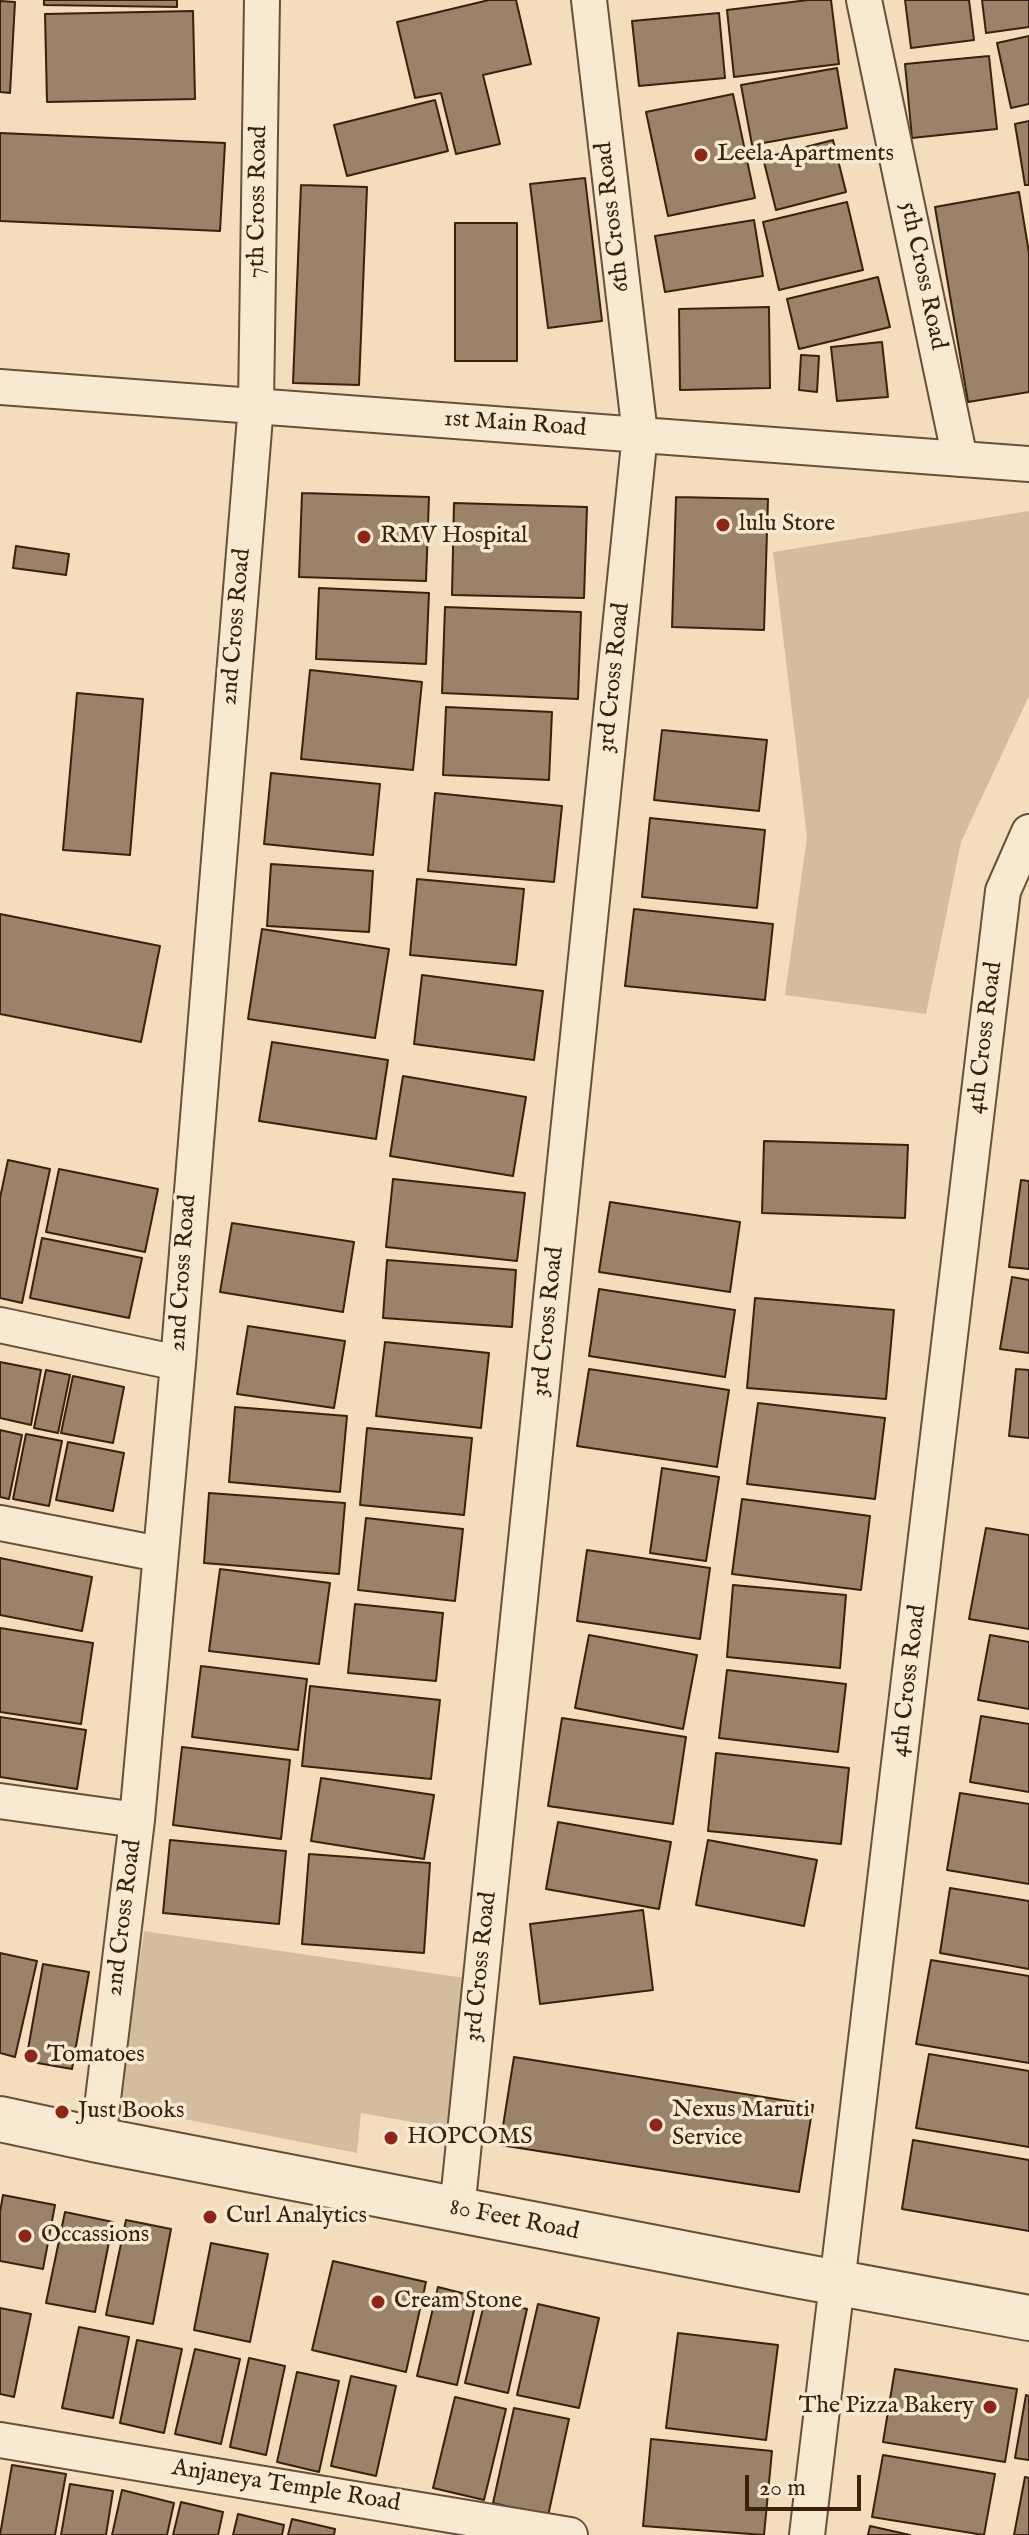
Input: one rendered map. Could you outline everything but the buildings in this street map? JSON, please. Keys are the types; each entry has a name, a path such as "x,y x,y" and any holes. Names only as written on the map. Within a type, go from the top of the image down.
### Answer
{"street":[{"name":"7th Cross Road","path":"256,405 262,0"},
{"name":"6th Cross Road","path":"589,0 640,434"},
{"name":"5th Cross Road","path":"864,0 960,459"},
{"name":"1st Main Road","path":"0,387 1029,464"},
{"name":"2nd Cross Road","path":"98,2140 137,1820 178,1363 256,405"},
{"name":"3rd Cross Road","path":"457,2210 640,434"},
{"name":"4th Cross Road","path":"807,2535 1003,891 1029,832"},
{"path":"0,1325 178,1363"},
{"path":"0,1523 159,1554"},
{"path":"0,1801 137,1820"},
{"name":"80 Feet Road","path":"0,2119 457,2210 1029,2318"},
{"name":"Anjaneya Temple Road","path":"0,2440 570,2535"}],"shaded area":[{"path":"1029,511 1029,696 961,842 926,1014 785,995 807,837 773,552"},
{"path":"144,1931 465,1978 446,2128 361,2113 357,2153 118,2106"}],"place":[{"name":"Leela Apartments","path":"701,155"},
{"name":"lulu Store","path":"723,525"},
{"name":"RMV Hospital","path":"364,537"},
{"name":"Tomatoes","path":"31,2056"},
{"name":"Just Books","path":"62,2112"},
{"name":"Nexus Maruti Service","path":"656,2125"},
{"name":"HOPCOMS","path":"391,2138"},
{"name":"Curl Analytics","path":"210,2217"},
{"name":"Occassions","path":"25,2236"},
{"name":"Cream Stone","path":"378,2302"},
{"name":"The Pizza Bakery","path":"990,2407"}]}
